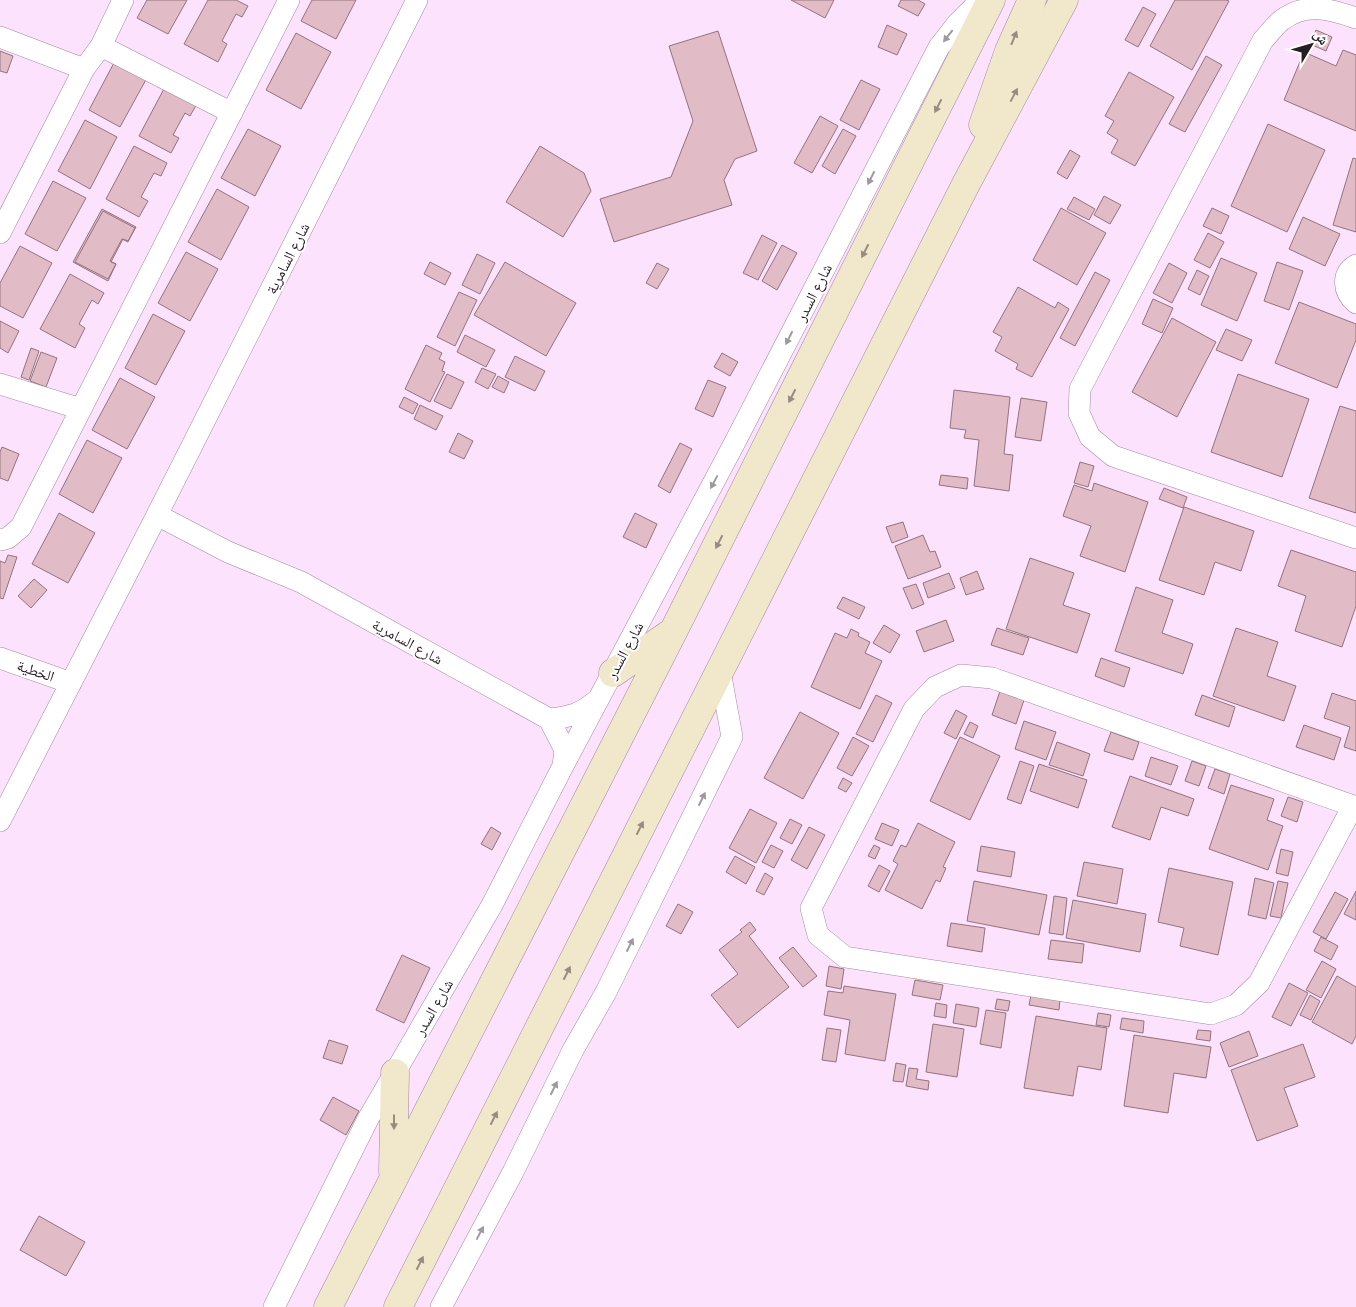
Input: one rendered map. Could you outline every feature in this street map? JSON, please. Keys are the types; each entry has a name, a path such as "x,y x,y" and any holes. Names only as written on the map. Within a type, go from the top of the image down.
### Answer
{"main road":[{"name":"شارع السدر","path":"328,1307 674,630 991,0"},
{"path":"966,184 996,83 1018,28 1032,0"},
{"path":"398,1307 966,184 1064,0"},
{"path":"613,673 674,630"},
{"path":"393,1180 395,1073"}],"street":[{"path":"0,233 84,69 101,46 124,0"},
{"path":"0,540 8,538 21,527 289,0"},
{"name":"شارع السامرية","path":"0,821 417,0"},
{"name":"شارع السدر","path":"274,1307 368,1119 492,905 563,766 734,444 939,47 957,24 982,0"},
{"path":"1356,18 1331,9 1302,9 1281,20 1263,40 1080,389 1078,413 1090,438 1113,456 1356,538"},
{"path":"0,37 84,69"},
{"path":"101,46 232,113"},
{"path":"1356,265 1347,274 1345,284 1347,294 1356,303"},
{"path":"0,384 81,409"},
{"name":"شارع السامرية","path":"157,515 228,552 301,582 549,719"},
{"name":"الخطية","path":"0,658 71,683"},
{"path":"441,1307 513,1172 573,1050 606,992 732,737 720,671"},
{"path":"961,674 992,678 1354,806 1259,983 1236,1005 1211,1014 845,957 818,935 811,908 914,708 935,687 961,674"},
{"path":"563,766 565,750 549,719 565,718 581,713 599,699"}],"building":[{"path":"147,0 187,0 168,34 137,18"},
{"path":"208,0 236,0 248,6 242,17 236,14 222,41 227,44 218,62 184,44"},
{"path":"312,0 356,0 336,39 301,21"},
{"path":"791,0 834,0 825,18"},
{"path":"901,0 918,0 925,4 918,16 898,6"},
{"path":"1175,0 1229,1 1192,70 1150,46"},
{"path":"1143,7 1156,14 1138,47 1125,40"},
{"path":"887,25 907,34 897,55 878,47"},
{"path":"1316,30 1332,37 1326,51 1310,44"},
{"path":"718,31 757,151 735,159 724,180 732,205 614,242 600,199 671,177 693,121 669,46"},
{"path":"296,33 331,52 301,109 266,90"},
{"path":"1343,50 1356,55 1356,131 1284,100 1304,52 1336,66"},
{"path":"0,51 13,56 7,73 0,71"},
{"path":"1206,56 1222,65 1185,132 1169,124"},
{"path":"116,59 148,76 120,127 89,110"},
{"path":"1129,72 1174,97 1135,166 1111,153 1118,140 1107,133 1114,121 1105,116"},
{"path":"861,80 880,89 859,130 840,120"},
{"path":"166,85 198,102 190,116 185,113 173,135 179,138 171,153 139,136"},
{"path":"820,116 838,126 812,173 794,163"},
{"path":"85,120 117,137 90,189 58,171"},
{"path":"1268,124 1325,150 1287,232 1231,206"},
{"path":"248,129 281,146 255,196 221,178"},
{"path":"843,129 856,136 835,174 822,166"},
{"path":"134,146 167,163 161,176 154,173 141,197 148,201 139,217 106,199"},
{"path":"540,146 584,173 591,191 563,237 506,202"},
{"path":"1070,150 1080,156 1067,179 1057,173"},
{"path":"1353,158 1356,159 1356,232 1333,225"},
{"path":"53,181 86,198 57,251 25,234"},
{"path":"217,189 249,207 221,260 188,242"},
{"path":"1104,196 1121,205 1110,224 1094,215"},
{"path":"1074,197 1095,209 1089,220 1067,209"},
{"path":"1061,208 1106,233 1077,285 1033,260"},
{"path":"1212,208 1229,216 1221,234 1203,226"},
{"path":"102,209 136,227 128,241 123,239 111,262 116,264 108,281 73,262"},
{"path":"103,211 135,228 128,242 122,239 110,261 116,264 108,279 75,262"},
{"path":"1303,217 1340,234 1325,266 1289,249"},
{"path":"1208,233 1224,242 1210,268 1194,260"},
{"path":"762,235 777,243 758,280 743,273"},
{"path":"782,245 797,253 777,290 762,281"},
{"path":"20,246 52,263 23,318 0,306 0,283"},
{"path":"186,252 218,269 190,321 158,303"},
{"path":"477,254 495,263 480,294 462,285"},
{"path":"1221,258 1257,273 1237,321 1201,305"},
{"path":"430,262 451,273 445,285 424,274"},
{"path":"505,262 576,303 546,356 474,315"},
{"path":"1277,262 1303,271 1289,310 1264,301"},
{"path":"657,263 669,269 657,289 646,283"},
{"path":"1169,263 1187,273 1172,303 1153,293"},
{"path":"1197,270 1209,276 1200,295 1188,289"},
{"path":"1095,272 1110,280 1075,346 1060,338"},
{"path":"70,274 104,293 98,304 92,300 79,324 85,328 75,348 40,329"},
{"path":"1018,287 1055,308 1058,302 1069,309 1032,377 1016,369 1018,364 995,351 1002,337 993,332"},
{"path":"459,292 477,300 455,346 437,337"},
{"path":"1153,299 1173,308 1162,333 1142,324"},
{"path":"1299,302 1356,324 1356,340 1337,388 1275,363"},
{"path":"153,314 185,331 156,385 125,368"},
{"path":"1172,318 1216,342 1177,417 1132,392"},
{"path":"0,321 19,331 8,353 0,348"},
{"path":"1226,329 1252,340 1242,361 1216,350"},
{"path":"465,335 495,350 486,367 457,352"},
{"path":"426,345 442,353 439,359 445,362 442,371 445,372 430,402 405,389"},
{"path":"31,348 39,351 29,380 21,377"},
{"path":"41,352 57,358 46,387 30,381"},
{"path":"722,353 738,362 730,376 714,367"},
{"path":"515,356 545,371 535,391 505,377"},
{"path":"482,368 496,374 488,389 475,382"},
{"path":"447,374 464,382 451,409 434,401"},
{"path":"1238,374 1309,399 1282,477 1211,452"},
{"path":"498,376 509,382 504,393 492,387"},
{"path":"120,378 155,397 127,449 92,430"},
{"path":"708,380 726,387 713,417 695,409"},
{"path":"954,390 1010,397 1004,454 1013,455 1009,491 974,486 979,440 964,438 966,430 950,428"},
{"path":"404,397 418,404 413,414 399,407"},
{"path":"1021,398 1047,402 1041,441 1015,437"},
{"path":"420,405 443,416 436,430 414,419"},
{"path":"1340,406 1356,411 1356,513 1309,498"},
{"path":"458,433 473,441 464,459 449,452"},
{"path":"87,440 122,458 93,513 59,494"},
{"path":"680,443 692,449 670,493 658,486"},
{"path":"2,447 19,454 8,481 0,478 0,452"},
{"path":"1080,462 1094,466 1088,487 1074,483"},
{"path":"941,475 968,478 967,489 939,485"},
{"path":"1094,483 1148,502 1125,572 1080,556 1091,526 1063,516 1074,485 1092,491"},
{"path":"1164,488 1187,497 1183,508 1159,499"},
{"path":"1184,507 1254,531 1241,571 1215,562 1204,595 1159,580"},
{"path":"59,513 95,533 68,583 32,564"},
{"path":"635,513 657,524 646,548 623,537"},
{"path":"903,522 908,537 892,543 886,527"},
{"path":"923,535 930,552 935,551 941,567 908,579 895,546"},
{"path":"1291,550 1356,572 1356,606 1342,647 1295,631 1306,596 1278,586"},
{"path":"8,555 17,557 3,599 0,598 0,561 5,563"},
{"path":"1030,558 1074,573 1063,605 1090,614 1077,653 1006,629"},
{"path":"977,571 984,589 966,595 960,578"},
{"path":"949,573 955,588 928,598 923,583"},
{"path":"34,579 47,590 31,608 18,596"},
{"path":"916,584 924,604 912,609 903,588"},
{"path":"1136,587 1173,600 1162,633 1193,644 1183,674 1115,651"},
{"path":"843,597 865,607 859,619 837,608"},
{"path":"946,620 954,641 924,652 916,631"},
{"path":"884,625 900,635 890,653 873,643"},
{"path":"997,628 1029,638 1023,655 991,645"},
{"path":"1236,628 1278,642 1267,676 1296,686 1284,721 1213,696"},
{"path":"851,629 859,633 858,636 870,642 865,653 882,661 860,709 811,687 835,633 847,638"},
{"path":"1101,658 1130,668 1124,687 1095,676"},
{"path":"1000,691 1024,700 1016,724 992,715"},
{"path":"1332,693 1356,701 1356,751 1344,747 1350,727 1324,718"},
{"path":"876,695 892,703 873,742 856,734"},
{"path":"1202,695 1235,707 1229,727 1195,715"},
{"path":"956,710 967,716 956,739 944,733"},
{"path":"800,712 839,733 803,799 764,778"},
{"path":"1024,721 1056,732 1046,760 1015,749"},
{"path":"970,722 978,726 973,738 964,734"},
{"path":"1304,725 1341,738 1334,760 1296,747"},
{"path":"1111,732 1139,742 1133,760 1104,751"},
{"path":"853,737 869,746 852,776 837,768"},
{"path":"960,737 1000,756 970,820 930,801"},
{"path":"1057,742 1090,754 1083,776 1049,765"},
{"path":"1151,757 1178,766 1171,785 1145,776"},
{"path":"1020,761 1034,766 1021,804 1007,799"},
{"path":"1192,761 1206,766 1199,786 1185,781"},
{"path":"1039,764 1087,780 1078,808 1030,791"},
{"path":"1215,769 1230,774 1224,794 1208,788"},
{"path":"1130,776 1194,799 1188,816 1161,807 1150,840 1112,827"},
{"path":"843,778 852,783 846,792 838,788"},
{"path":"1231,785 1274,799 1267,820 1283,826 1268,870 1209,849"},
{"path":"1288,797 1303,802 1297,822 1281,816"},
{"path":"750,809 777,823 756,863 729,848"},
{"path":"790,819 802,825 792,844 780,838"},
{"path":"882,823 899,830 892,846 875,839"},
{"path":"918,823 955,842 943,867 946,868 940,882 936,880 922,909 885,890 898,864 893,861 901,845 906,847"},
{"path":"491,827 501,833 492,850 481,844"},
{"path":"809,827 825,835 807,869 791,860"},
{"path":"771,845 783,851 774,868 762,862"},
{"path":"874,845 880,848 875,859 868,856"},
{"path":"981,846 1015,852 1011,877 977,871"},
{"path":"1281,849 1293,852 1288,876 1276,873"},
{"path":"735,856 755,867 746,884 726,872"},
{"path":"1084,862 1123,869 1117,904 1077,896"},
{"path":"879,865 890,871 879,892 868,886"},
{"path":"1169,868 1233,882 1218,955 1180,946 1184,928 1158,922"},
{"path":"765,873 773,878 764,895 756,891"},
{"path":"1255,878 1274,883 1266,919 1248,915"},
{"path":"974,881 1047,895 1039,935 967,921"},
{"path":"1278,881 1288,883 1281,918 1270,916"},
{"path":"1356,891 1356,920 1344,914"},
{"path":"1335,892 1348,899 1326,939 1313,932"},
{"path":"1054,896 1067,898 1063,935 1049,933"},
{"path":"1073,900 1146,914 1140,952 1066,938"},
{"path":"678,904 693,912 681,934 666,926"},
{"path":"750,922 756,930 749,936 789,987 738,1028 711,995 738,974 719,950 742,932 740,930"},
{"path":"951,923 985,928 982,952 947,946"},
{"path":"1321,937 1338,946 1331,960 1314,951"},
{"path":"1051,940 1084,944 1082,963 1048,959"},
{"path":"793,947 817,976 803,987 779,958"},
{"path":"402,955 430,968 404,1023 376,1010"},
{"path":"1322,961 1336,969 1321,998 1306,990"},
{"path":"829,966 844,969 841,989 826,986"},
{"path":"1337,976 1356,987 1356,1036 1352,1044 1312,1022"},
{"path":"915,980 943,985 940,1000 912,995"},
{"path":"1289,983 1308,993 1291,1026 1272,1017"},
{"path":"844,986 896,994 885,1061 845,1054 850,1020 824,1015 828,991 843,993"},
{"path":"1031,995 1060,1000 1059,1010 1029,1005"},
{"path":"1310,995 1320,1001 1311,1020 1300,1015"},
{"path":"997,999 1010,1001 1008,1011 995,1009"},
{"path":"936,1003 947,1005 946,1018 934,1016"},
{"path":"956,1004 979,1008 976,1027 953,1023"},
{"path":"986,1010 1006,1013 1001,1048 980,1044"},
{"path":"1098,1013 1111,1015 1109,1027 1096,1025"},
{"path":"1036,1016 1107,1028 1101,1070 1078,1066 1073,1096 1024,1088"},
{"path":"1122,1018 1144,1021 1143,1033 1120,1029"},
{"path":"933,1024 964,1029 957,1077 926,1072"},
{"path":"827,1028 841,1030 836,1062 822,1060"},
{"path":"1198,1030 1211,1031 1210,1041 1196,1039"},
{"path":"1249,1031 1258,1056 1229,1067 1220,1043"},
{"path":"1134,1035 1211,1047 1206,1078 1174,1073 1168,1113 1124,1106"},
{"path":"329,1040 348,1046 342,1064 323,1058"},
{"path":"1303,1044 1315,1077 1284,1088 1298,1126 1257,1141 1231,1070"},
{"path":"896,1063 906,1065 903,1082 893,1081"},
{"path":"909,1068 918,1069 916,1079 929,1081 928,1090 906,1086"},
{"path":"333,1097 359,1111 346,1135 320,1120"},
{"path":"39,1216 85,1242 66,1276 20,1250"}]}
